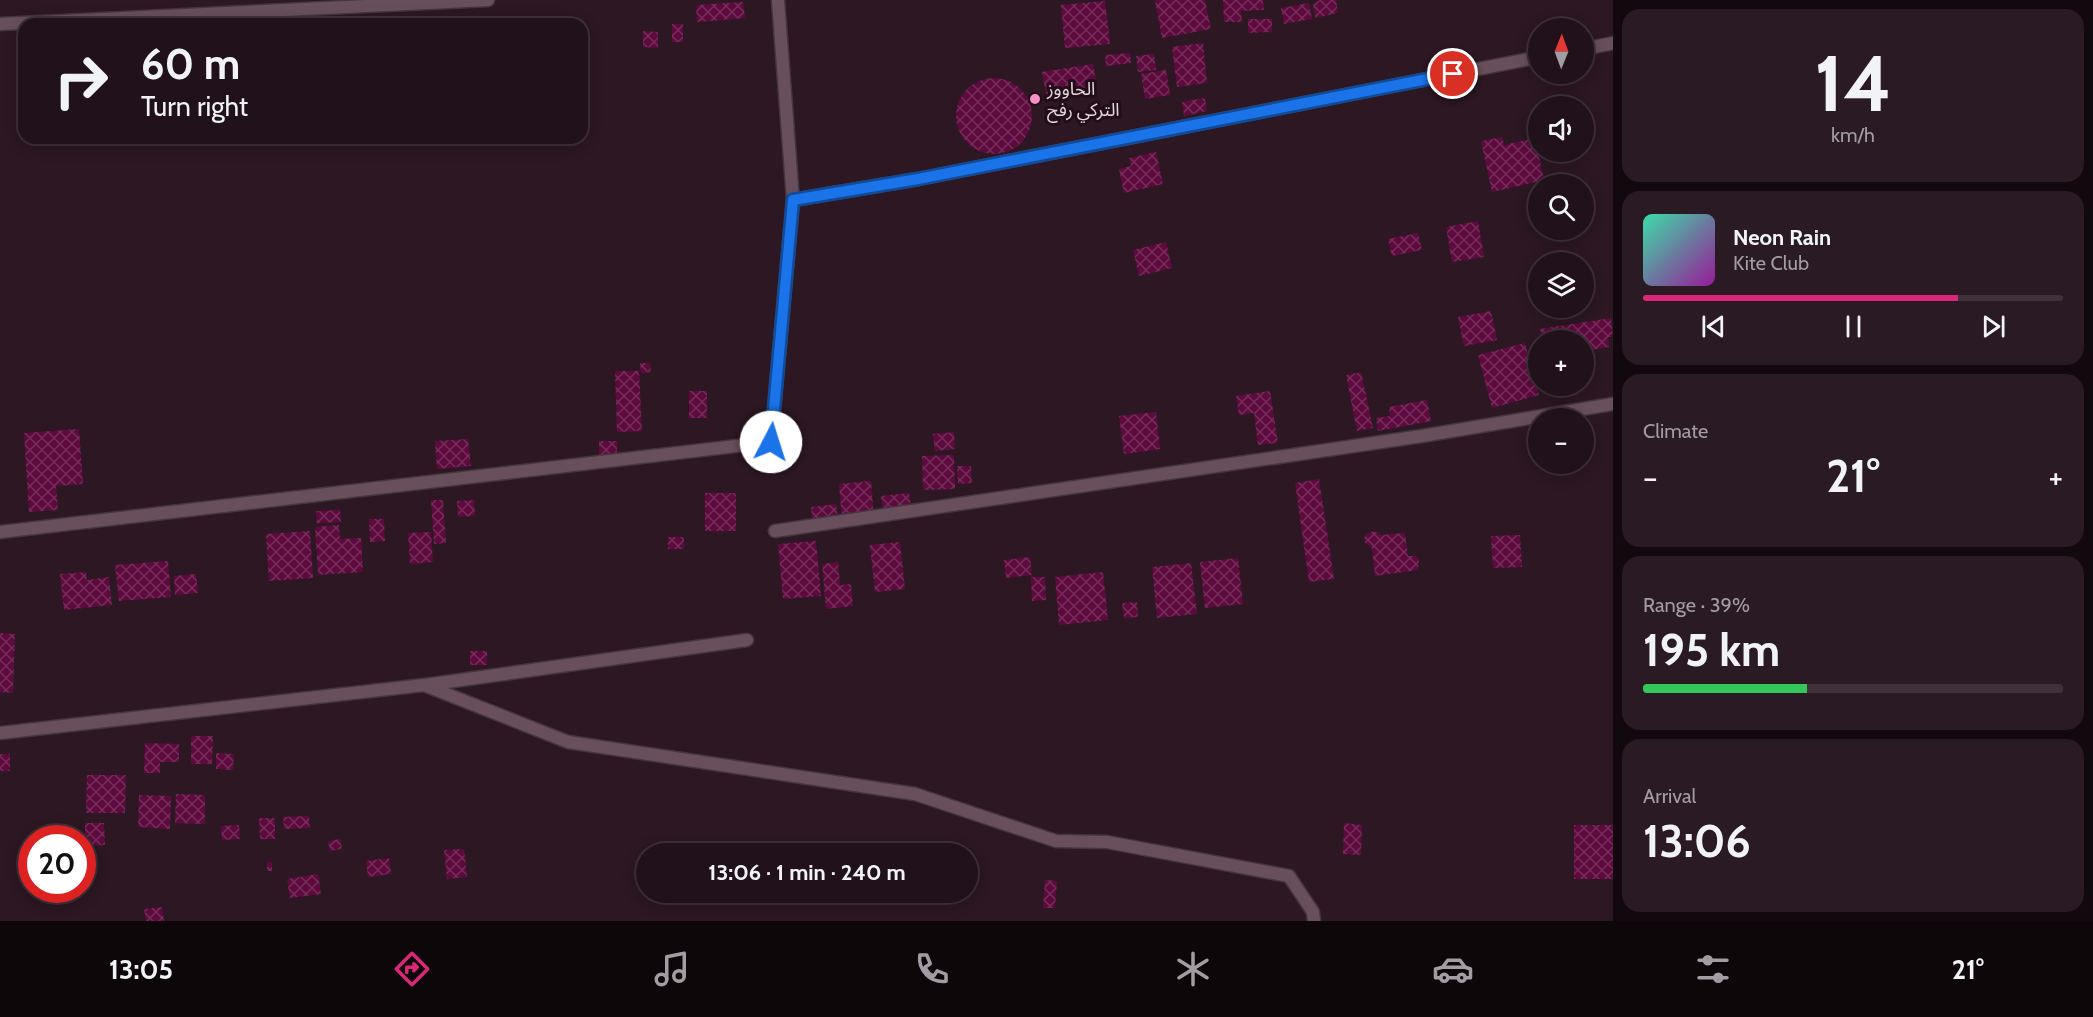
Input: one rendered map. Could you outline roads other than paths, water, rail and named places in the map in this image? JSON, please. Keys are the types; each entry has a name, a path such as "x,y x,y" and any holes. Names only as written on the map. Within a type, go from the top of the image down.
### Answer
{"lane":[{"path":"122,18 488,0"},
{"path":"0,532 771,442 793,200 778,0"},
{"path":"0,24 18,23"},
{"path":"1594,47 1613,43"},
{"path":"793,200 918,179 1528,59"},
{"path":"775,531 1613,405"},
{"path":"0,733 424,685 747,640"},
{"path":"424,685 568,742 915,794 1056,841 1107,842 1289,876 1313,912 1314,921"}],"place":[{"name":"الحاووز التركي رفح","path":"1035,99"}]}
